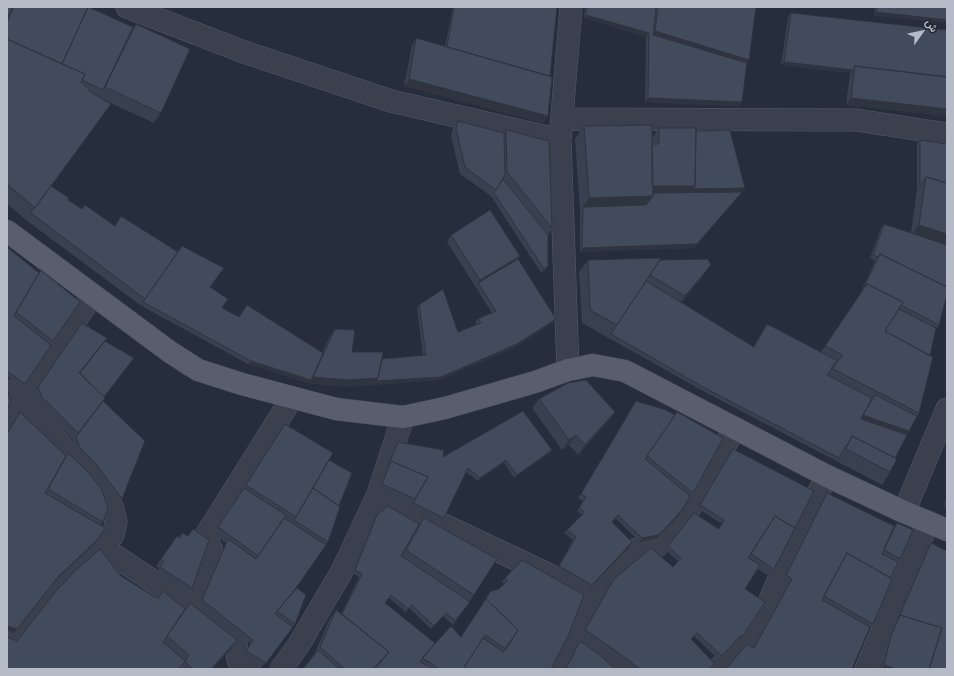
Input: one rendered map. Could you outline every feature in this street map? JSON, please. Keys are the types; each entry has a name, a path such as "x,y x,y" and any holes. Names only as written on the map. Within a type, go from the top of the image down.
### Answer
{"main road":[{"path":"7,231 92,296 198,370 292,398 336,409 403,416 445,408 520,387 568,370 593,365 625,371 827,476 938,526"}],"street":[{"path":"127,7 244,52 390,101 560,140"},
{"path":"568,370 560,140 563,119 571,7"},
{"path":"563,119 856,120 947,134"},
{"path":"7,421 13,396 92,296"},
{"path":"7,636 15,637 52,590 85,558 102,547 113,535 116,522 112,506 93,480 13,396"},
{"path":"189,608 203,572 209,562 212,551 206,535 292,398"},
{"path":"904,512 947,409"},
{"path":"281,669 298,646 342,571 378,494 403,416"},
{"path":"559,669 592,595 637,549 656,547 684,518 694,503 735,428"},
{"path":"718,669 746,642 768,605 800,528 827,476"},
{"path":"378,494 592,595"},
{"path":"866,669 938,526"},
{"path":"102,547 189,608 236,644 238,660 250,669"},
{"path":"574,635 606,657 620,669"}],"building":[{"path":"7,7 12,7 7,19"},
{"path":"14,7 88,7 62,64 7,39 7,22"},
{"path":"88,7 133,27 103,90 82,80 85,74 62,64"},
{"path":"454,7 557,7 550,76 447,47"},
{"path":"587,7 656,7 653,35 747,63 742,102 648,98 649,33 586,15"},
{"path":"658,7 756,7 749,60 655,31"},
{"path":"877,7 947,7 947,20 876,12"},
{"path":"791,13 947,30 947,77 855,66 853,70 784,62"},
{"path":"136,24 190,49 161,113 105,87"},
{"path":"416,38 552,77 548,116 409,79"},
{"path":"7,39 85,74 81,82 92,93 111,104 35,208 7,184"},
{"path":"855,66 947,77 947,109 851,98"},
{"path":"458,121 504,133 505,175 496,190 465,167 456,129"},
{"path":"652,125 653,196 589,198 584,126"},
{"path":"659,128 696,128 695,186 652,186 652,144 659,144"},
{"path":"506,130 549,141 552,228 507,172"},
{"path":"730,130 745,188 693,189 695,186 696,131"},
{"path":"920,140 947,144 947,183 926,177 920,186"},
{"path":"926,177 947,183 947,234 919,225"},
{"path":"503,179 548,235 548,266 544,269 494,193"},
{"path":"51,186 82,209 85,205 115,226 121,216 178,252 145,299 31,213"},
{"path":"742,192 697,244 582,248 583,207 646,205 653,196 653,193"},
{"path":"490,210 520,256 480,280 451,235"},
{"path":"884,224 947,245 947,287 880,254 878,257 873,255"},
{"path":"182,246 224,268 210,287 228,299 222,308 239,317 247,305 323,353 311,380 251,361 143,302"},
{"path":"7,247 39,273 14,316 51,345 25,384 7,371"},
{"path":"880,254 947,287 947,295 939,325 901,305 903,302 867,284 864,287"},
{"path":"661,258 617,325 590,310 588,260"},
{"path":"518,259 556,319 517,344 441,377 376,381 382,359 426,355 419,305 443,289 458,332 481,323 478,319 496,311 478,283"},
{"path":"708,259 711,265 685,296 650,275 660,260"},
{"path":"41,270 80,302 53,341 16,312"},
{"path":"646,281 754,347 767,324 838,361 827,375 872,398 861,419 907,435 895,458 852,436 839,458 705,388 611,334"},
{"path":"867,284 903,302 885,331 933,357 919,413 831,368 843,355 825,346"},
{"path":"899,309 936,328 930,356 885,331"},
{"path":"82,323 107,338 79,373 105,398 78,433 42,397 38,387"},
{"path":"335,329 355,330 352,352 383,352 378,378 348,380 313,377"},
{"path":"105,341 134,358 104,397 80,373"},
{"path":"586,380 615,412 585,445 576,435 569,440 539,399 568,383"},
{"path":"7,390 11,402 7,409"},
{"path":"875,395 917,416 909,431 863,415"},
{"path":"103,401 145,441 122,499 97,465 80,448 76,437"},
{"path":"636,401 666,410 675,415 645,459 690,496 682,510 659,535 642,538 618,515 612,522 632,542 592,585 559,566 576,537 567,530 585,512 579,508 586,497 581,494"},
{"path":"523,411 552,450 517,475 506,460 480,478 468,468 444,518 413,503 428,477 391,461 389,464 398,442 444,450 443,457"},
{"path":"20,412 66,456 45,493 105,528 97,540 58,577 17,629 7,626 7,434"},
{"path":"677,412 723,438 693,493 647,456"},
{"path":"285,424 333,453 296,517 246,485"},
{"path":"852,436 897,459 890,472 846,449"},
{"path":"733,449 814,491 795,528 775,516 748,558 760,565 745,589 765,602 743,636 741,635 722,656 697,633 691,639 714,663 710,669 640,669 585,630 614,579 651,548 673,567 681,558 668,546 694,513 719,529 724,520 700,505"},
{"path":"68,453 90,474 102,490 108,508 103,522 48,489"},
{"path":"329,460 352,473 339,506 313,488"},
{"path":"391,461 428,477 415,499 382,484"},
{"path":"244,488 286,515 258,556 218,527"},
{"path":"313,488 340,507 328,542 294,520"},
{"path":"827,493 894,526 882,554 898,562 891,578 847,553 822,600 870,627 852,669 726,669 747,644 754,648 792,579 786,575"},
{"path":"388,506 419,524 401,556 470,602 455,621 446,613 434,626 412,605 408,609 391,595 385,603 435,643 420,662 432,669 375,669 389,652 342,614 362,574 355,570 377,515"},
{"path":"775,516 795,528 774,569 751,554"},
{"path":"284,518 326,545 296,588 275,614 293,627 266,663 246,651 253,640 202,600 228,539 256,559"},
{"path":"424,518 497,559 474,595 406,550"},
{"path":"897,523 913,530 900,559 884,550"},
{"path":"193,529 209,540 192,588 160,567 164,562 161,559 177,536 180,538 182,533 188,536"},
{"path":"931,543 947,551 947,669 929,669 942,628 900,615 898,619"},
{"path":"100,549 121,576 158,599 163,591 185,609 163,642 185,661 180,668 181,669 7,669 7,637 17,641 56,591 74,572"},
{"path":"847,553 892,579 873,624 824,596"},
{"path":"522,560 584,595 568,636 551,669 463,669 483,638 503,652 518,630 486,599 483,602 491,591 499,589 507,581 505,578"},
{"path":"297,588 306,595 295,624 277,611"},
{"path":"486,599 518,630 506,649 485,635 463,669 438,669 422,658 451,626 461,637"},
{"path":"190,603 237,640 211,669 193,669 185,662 189,655 167,636"},
{"path":"336,610 389,652 373,669 345,669 320,647"},
{"path":"900,615 942,628 929,669 896,669 884,665 891,636"},
{"path":"580,641 600,655 615,669 566,669"},
{"path":"318,650 340,669 303,669"}]}
